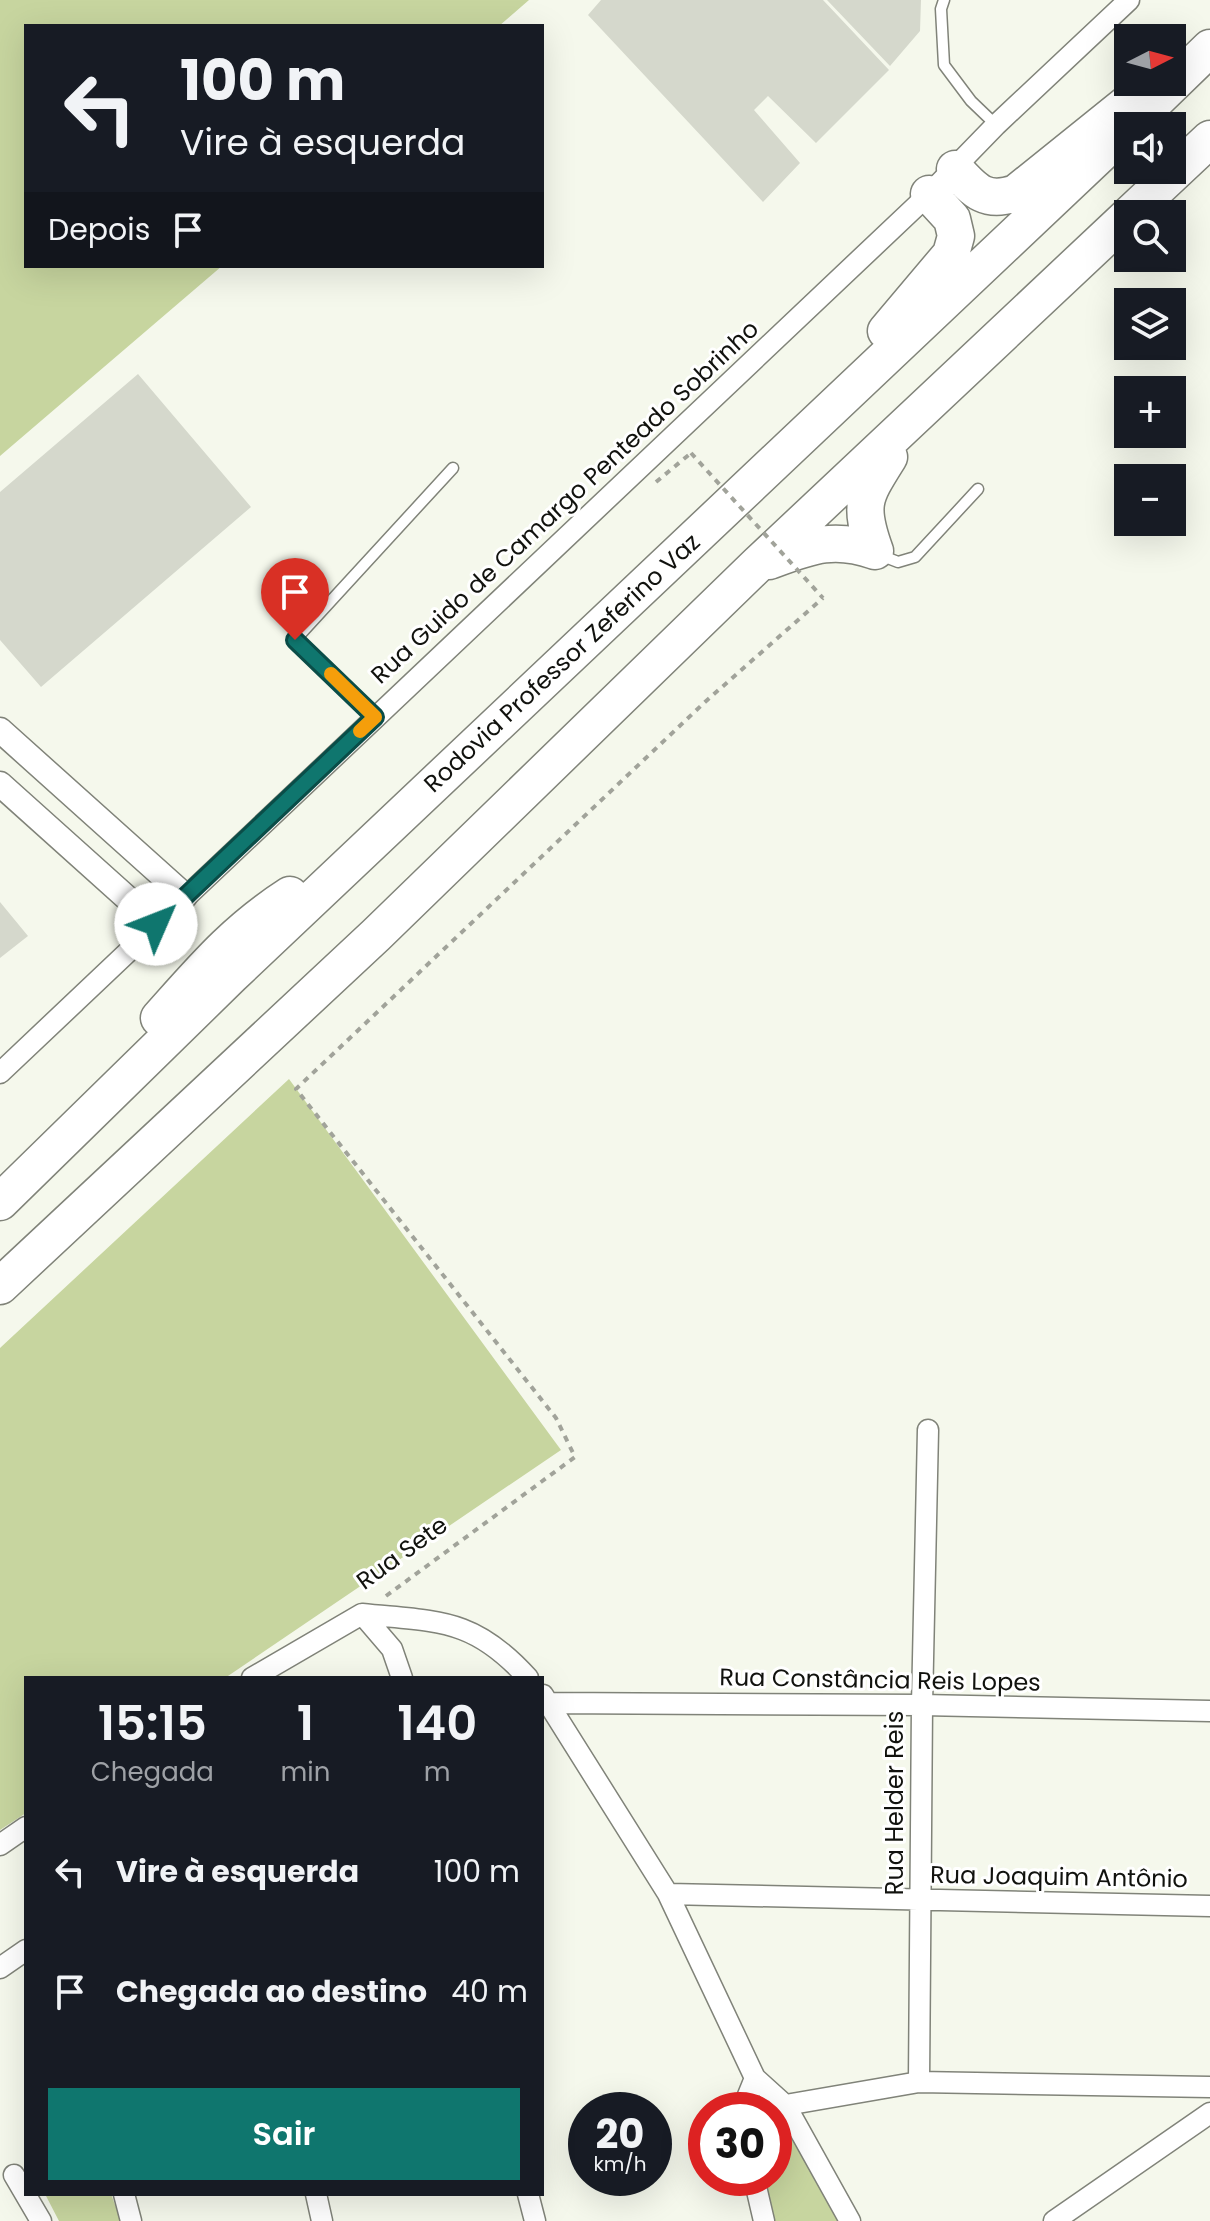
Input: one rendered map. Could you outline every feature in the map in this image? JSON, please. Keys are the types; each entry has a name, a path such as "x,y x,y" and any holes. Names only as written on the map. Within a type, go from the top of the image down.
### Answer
{"highway":[{"path":"1186,56 1210,36"},
{"name":"Rodovia Professor Zeferino Vaz","path":"1144,112 1210,48"},
{"path":"955,169 972,188 989,197 1016,193 1137,96"},
{"name":"Rodovia Professor Zeferino Vaz","path":"0,1202 231,976 1114,141"},
{"path":"1146,200 1204,147"},
{"path":"789,448 951,254 956,236 952,219 929,194"},
{"path":"0,1286 366,944 758,564 1114,229"},
{"path":"875,551 867,529 864,507 870,486 908,425"},
{"path":"758,564 813,545 834,542 856,544 875,551"}],"street":[{"name":"Rua Guido de Camargo Penteado Sobrinho","path":"0,1073 929,194 996,125 1129,0"},
{"path":"0,730 185,896"},
{"path":"0,784 156,924"},
{"name":"Rua Helder Reis","path":"919,2082 928,1430"},
{"path":"362,1614 392,1649 401,1676"},
{"path":"362,1614 442,1623 470,1630 505,1652 526,1676"},
{"name":"Rua Sete","path":"255,1676 362,1614"},
{"path":"546,1699 668,1894 755,2078 770,2092"},
{"name":"Rua Constância Reis Lopes","path":"546,1699 1210,1711"},
{"path":"0,1845 24,1828"},
{"name":"Rua Joaquim Antônio","path":"668,1894 1210,1906"},
{"path":"0,1968 24,1951"},
{"path":"749,2092 755,2078"},
{"path":"792,2105 919,2082 1210,2087"},
{"path":"1054,2221 1210,2113"},
{"path":"792,2117 850,2221"},
{"path":"13,2176 24,2194"},
{"path":"25,2196 41,2221"},
{"path":"125,2196 131,2221"},
{"path":"316,2196 322,2221"},
{"path":"529,2196 535,2221"},
{"path":"758,2196 764,2221"}],"lane":[{"path":"944,0 941,9 944,65 971,101 996,125"},
{"path":"375,717 295,640 453,468"},
{"path":"875,551 898,562 915,557 978,489"}],"path":[{"name":"Rua Sete","path":"362,1614 575,1457 556,1418 296,1089 705,702 823,598 691,453"}],"green space":[{"path":"0,0 529,0 501,24 24,24 24,268 220,268 0,456"},
{"path":"289,1079 561,1450 228,1676 24,1676 24,1814 0,1830 0,1348"},
{"path":"792,2125 844,2221 767,2221 761,2196 792,2196"},
{"path":"46,2196 112,2196 121,2221 59,2221"}],"building":[{"path":"601,0 823,0 889,70 816,143 768,96 754,110 800,163 763,202 588,15"},
{"path":"827,0 921,0 920,31 890,66"},
{"path":"138,374 251,507 41,687 0,640 0,492"},
{"path":"0,902 28,936 0,958"}],"slow traffic":[{"path":"331,674 375,717 360,731"}],"route":[{"path":"156,924 375,717 295,640"}]}
